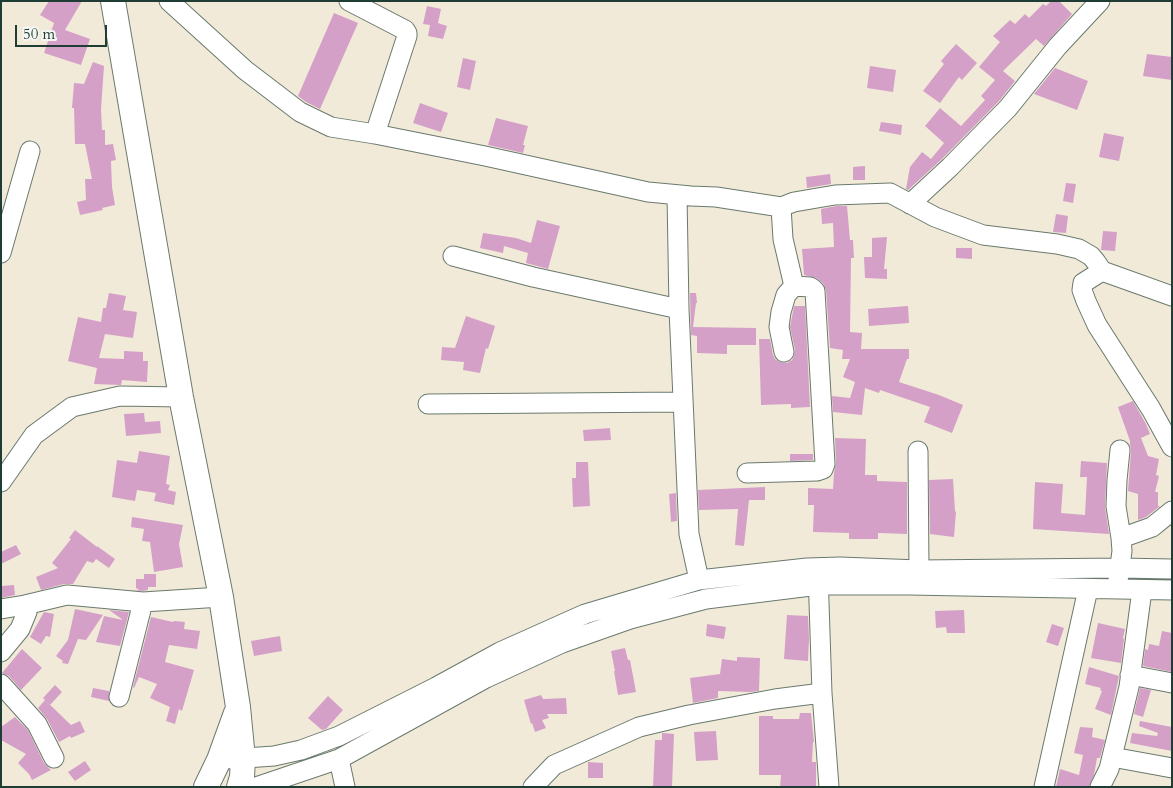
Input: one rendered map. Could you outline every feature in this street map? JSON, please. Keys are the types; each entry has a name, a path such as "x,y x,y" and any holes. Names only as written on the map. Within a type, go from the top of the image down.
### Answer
{"main road":[{"path":"113,1 181,397 221,597 238,707 243,759 242,777 239,787"},
{"path":"206,787 219,760 238,707"}],"street":[{"path":"169,1 244,70 300,112 331,127 485,156 648,192 716,196 781,207 794,202 835,195 890,193 935,218 982,235 1057,244 1079,250 1091,256 1102,271 1172,296"},
{"path":"349,1 406,30 407,33 375,134"},
{"path":"910,204 950,168 1008,108 1058,46 1100,1"},
{"path":"1,253 30,151"},
{"path":"677,195 689,534 699,580"},
{"path":"781,207 783,239 794,286"},
{"path":"453,256 532,277 680,309"},
{"path":"1102,271 1082,283 1082,290 1086,301 1097,325 1151,409 1172,447"},
{"path":"784,352 779,328 780,312 786,295 794,286"},
{"path":"747,473 817,471 824,468 826,464 815,291 810,287 794,286"},
{"path":"1,482 34,435 72,407 120,396 181,397"},
{"path":"428,404 683,402"},
{"path":"1116,589 1122,551 1116,506 1116,480 1120,450"},
{"path":"918,452 919,570"},
{"path":"1121,538 1152,527 1172,511"},
{"path":"256,787 339,759 486,678 562,643 630,619 706,599 818,576 840,567 919,570 1172,569"},
{"path":"818,576 822,693 829,787"},
{"path":"219,760 274,756 301,750 339,736 500,652 585,614 699,580 818,576 910,585 1172,590"},
{"path":"1044,787 1088,589"},
{"path":"1100,787 1109,769 1128,687 1142,590"},
{"path":"1,609 67,595 143,602 221,597"},
{"path":"119,698 143,602"},
{"path":"1,652 20,629 27,612 24,605"},
{"path":"1130,675 1172,683"},
{"path":"1,684 36,724 54,758"},
{"path":"533,787 554,765 639,727 689,715 822,693"},
{"path":"1112,757 1172,768"},
{"path":"339,759 345,787"}],"building":[{"path":"49,1 82,1 65,30 90,39 81,65 44,53 54,23 40,15"},
{"path":"1051,1 1059,1 1072,14 1044,46 1036,39 1003,71 1015,81 1000,100 942,159 908,190 906,189 910,167 922,152 931,159 944,143 925,126 940,108 961,126 985,100 981,96 995,80 979,67 1000,42 993,36 1010,20 1015,24 1025,14 1029,18 1043,4 1046,6"},
{"path":"427,6 441,9 438,23 447,26 443,39 428,36 430,25 423,24"},
{"path":"334,13 358,23 320,109 298,96"},
{"path":"956,44 977,63 962,80 959,77 940,103 923,91 944,64 941,61"},
{"path":"1147,54 1172,57 1172,80 1143,76"},
{"path":"463,58 476,61 470,90 457,87"},
{"path":"93,62 104,66 101,109 102,130 105,130 105,145 113,144 116,160 111,161 115,205 102,208 103,210 80,215 77,202 86,200 85,179 92,179 85,144 75,144 74,108 72,108 74,83 84,84"},
{"path":"870,66 896,70 893,92 867,88"},
{"path":"1055,68 1088,81 1077,110 1034,94"},
{"path":"420,103 448,113 441,132 413,123"},
{"path":"496,118 528,126 523,153 488,145"},
{"path":"881,122 902,125 901,135 879,131"},
{"path":"1104,133 1124,137 1119,161 1099,157"},
{"path":"865,166 865,180 853,180 853,167"},
{"path":"830,174 831,184 807,188 806,177"},
{"path":"1066,183 1076,184 1073,203 1063,201"},
{"path":"847,206 850,240 853,240 854,258 851,258 850,332 862,333 861,349 909,349 909,359 907,359 899,382 963,405 952,433 924,422 930,407 880,390 879,393 865,388 862,415 833,412 832,396 850,398 855,382 843,377 850,359 842,359 843,350 830,348 826,290 823,283 816,278 804,275 802,249 834,247 833,223 822,224 821,209"},
{"path":"1056,214 1068,216 1066,233 1053,232"},
{"path":"537,220 560,226 548,269 526,263 528,253 504,246 503,253 480,248 483,233 516,238 531,243"},
{"path":"1103,231 1117,232 1115,251 1101,250"},
{"path":"887,237 884,269 887,269 887,279 865,278 864,257 872,257 872,238"},
{"path":"956,248 972,248 972,259 956,258"},
{"path":"109,293 126,296 123,310 137,312 133,338 105,334 99,358 124,359 124,351 143,352 143,361 148,361 147,382 122,380 121,385 94,384 97,368 68,361 78,317 101,322 103,308 106,308"},
{"path":"690,293 696,293 697,303 693,327 756,328 756,345 727,345 727,354 697,353 697,336 691,335"},
{"path":"794,306 805,306 810,407 791,408 791,404 761,405 759,339 770,339 775,359 787,363 792,360 795,350 790,327"},
{"path":"908,306 909,323 869,326 868,309"},
{"path":"466,316 495,326 488,349 486,348 480,373 463,370 464,362 441,360 442,347 455,348"},
{"path":"1133,401 1150,434 1141,438 1148,456 1159,459 1156,475 1159,476 1155,492 1158,492 1158,506 1160,506 1146,517 1138,520 1138,494 1128,491 1130,441 1118,407"},
{"path":"144,413 145,422 160,421 161,433 126,436 124,414"},
{"path":"610,428 611,440 584,441 583,430"},
{"path":"835,438 866,439 865,475 877,475 877,481 907,482 907,534 878,533 878,539 849,539 849,533 813,532 814,505 808,505 808,488 833,489 836,463"},
{"path":"139,451 170,456 166,484 170,485 168,490 176,492 174,505 154,501 156,493 137,490 135,501 112,497 117,460 137,463"},
{"path":"790,454 813,454 813,460 790,461"},
{"path":"1081,461 1107,463 1105,506 1109,534 1033,529 1035,482 1063,484 1061,513 1085,515 1087,477 1080,477"},
{"path":"576,462 588,462 590,506 573,507 572,478 576,478"},
{"path":"953,479 956,512 954,537 930,534 929,480"},
{"path":"765,487 765,500 749,500 744,546 735,545 738,509 699,510 698,490"},
{"path":"676,493 677,521 671,522 669,494"},
{"path":"132,517 183,525 179,544 183,567 154,572 150,542 142,541 144,529 131,527"},
{"path":"75,530 115,559 109,568 96,559 93,563 87,561 73,584 64,584 41,590 36,577 58,568 52,563 71,539 69,538"},
{"path":"16,545 21,554 1,564 1,552"},
{"path":"144,574 156,574 156,587 148,587 148,590 143,591 130,590 139,590 136,588 136,579 144,579"},
{"path":"14,585 15,595 1,598 1,586"},
{"path":"75,609 103,615 86,640 78,639 68,664 62,663 63,661 56,656 68,640"},
{"path":"109,610 129,612 120,646 96,642 104,616 123,620"},
{"path":"964,610 965,633 947,633 946,627 936,628 935,611"},
{"path":"44,612 54,614 50,637 46,636 41,644 30,637"},
{"path":"787,615 808,616 808,661 784,659"},
{"path":"151,617 173,622 185,622 184,629 200,631 197,649 169,645 165,662 194,670 182,711 179,709 175,724 166,721 170,707 150,698 157,684 139,677 133,687"},
{"path":"1098,623 1125,629 1121,663 1091,658"},
{"path":"707,624 726,627 724,639 706,636"},
{"path":"1052,624 1064,628 1058,646 1046,642"},
{"path":"1162,631 1172,633 1172,672 1143,666 1145,649 1148,650 1149,644 1159,646"},
{"path":"280,636 282,651 254,656 251,641"},
{"path":"625,648 628,660 630,660 636,692 618,695 611,651"},
{"path":"22,649 42,668 21,690 9,676 2,673"},
{"path":"737,657 760,658 759,691 718,691 718,698 693,703 690,678 720,674 722,659 737,661"},
{"path":"1089,667 1119,676 1111,715 1095,709 1102,691 1100,690 1101,688 1085,684"},
{"path":"55,685 62,692 50,705 43,698"},
{"path":"93,688 109,691 109,701 91,697"},
{"path":"1140,688 1151,690 1143,717 1134,714"},
{"path":"541,695 543,699 566,698 567,714 547,714 549,718 542,720 546,728 535,732 524,700"},
{"path":"328,696 343,710 326,729 322,730 308,718"},
{"path":"45,700 71,725 80,721 85,732 71,738 70,736 59,742 47,719 38,708"},
{"path":"800,713 811,713 814,742 812,762 816,762 816,787 780,787 781,775 759,775 759,716 773,716 773,719 799,719"},
{"path":"15,717 28,730 44,763 51,770 32,780 18,763 26,754 1,740 1,727"},
{"path":"1140,721 1172,727 1172,751 1130,743 1132,733 1157,736 1158,733 1139,726"},
{"path":"1080,727 1093,728 1092,737 1105,740 1100,758 1097,758 1094,775 1089,787 1056,787 1060,769 1079,775 1083,755 1074,753"},
{"path":"716,731 718,760 696,761 694,732"},
{"path":"662,733 674,734 672,787 653,787 655,740 662,740"},
{"path":"85,761 91,770 75,781 68,772"},
{"path":"588,762 603,763 603,778 588,778"}]}
